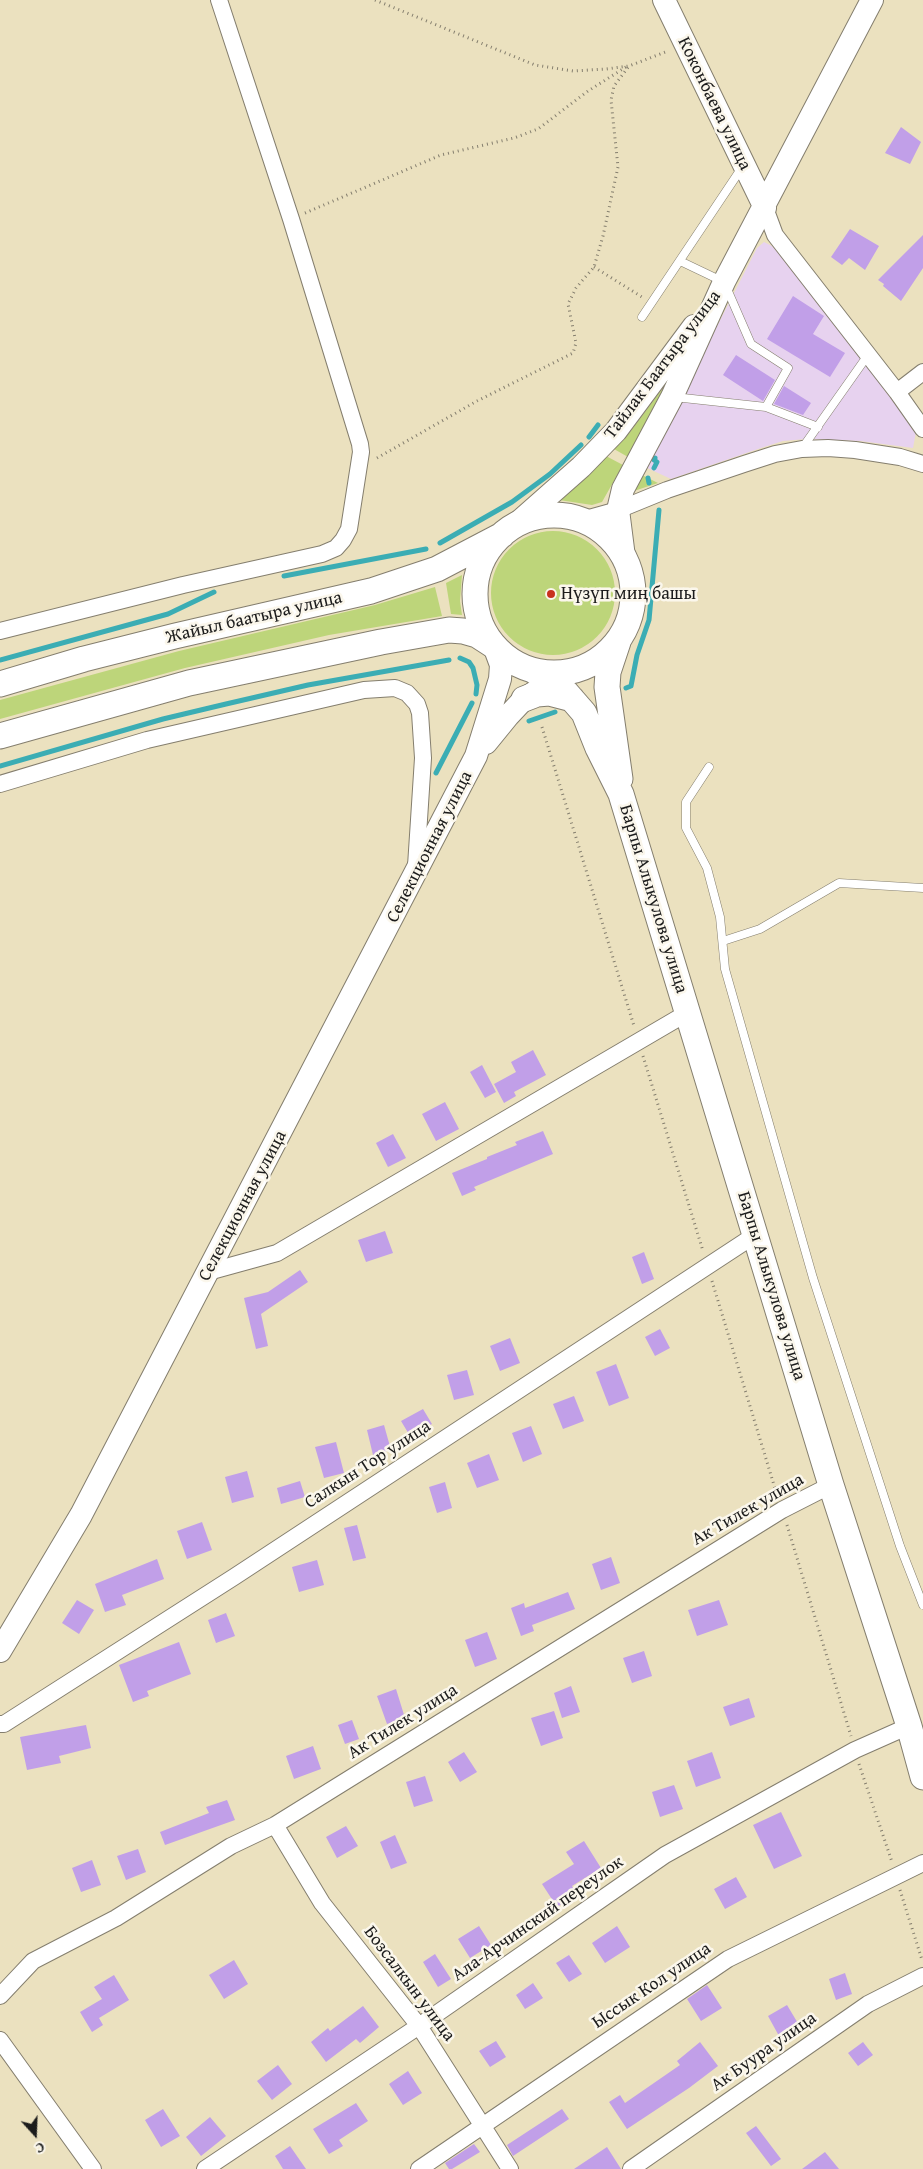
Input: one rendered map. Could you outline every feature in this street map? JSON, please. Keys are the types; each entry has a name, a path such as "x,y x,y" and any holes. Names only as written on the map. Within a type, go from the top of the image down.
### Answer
{"main road":[{"path":"0,736 189,683 372,644 449,630 470,633 494,646 511,661 543,676 548,673 575,670 600,658 620,638 631,612 633,598 631,576 624,556 606,534 582,520 554,515 533,519 507,531 484,558 476,584 477,613 482,626 494,646"},
{"name":"Жайыл баатыра улица","path":"0,684 84,659 175,636 371,591 437,570 507,531"},
{"name":"Барпы Алыкулова улица","path":"620,638 611,657 607,687 616,743 621,794"},
{"name":"Барпы Алыкулова улица","path":"543,676 574,700 584,713 598,748 621,794 832,1485 912,1724 923,1777"},
{"path":"524,699 537,694 549,693 574,700"}],"street":[{"path":"0,631 183,585 322,554 336,548 349,529 359,468 360,444 291,219 219,0"},
{"name":"Коконбаева улица","path":"664,0 765,208"},
{"name":"Тайлак Баатыра улица","path":"624,556 618,510 622,489 672,397 724,282 765,208 872,0"},
{"path":"765,208 775,235 897,392 923,429"},
{"name":"Тайлак Баатыра улица","path":"507,531 581,467 616,432 724,282"},
{"path":"897,392 923,372"},
{"path":"582,520 618,510 666,490 744,464 775,454 802,449 855,450 900,457 923,464"},
{"name":"Селекционная улица","path":"0,1651 81,1515 476,756 500,679 501,665 494,646"},
{"name":"Селекционная улица","path":"476,756 543,676"},
{"path":"0,784 146,740 364,690 395,688 407,693 417,704 420,713 423,758 416,873"},
{"path":"208,1272 277,1253 687,1013"},
{"name":"Салкын Тор улица","path":"0,1724 4,1724 234,1577 755,1234"},
{"name":"Ак Тилек улица","path":"0,1996 33,1961 116,1918 231,1846 275,1825 782,1510 832,1485"},
{"name":"Ала-Арчинский переулок","path":"205,2169 419,2026 665,1855 855,1750 912,1724"},
{"name":"Бозсалкын улица","path":"275,1825 322,1903 419,2026 510,2169"},
{"name":"Ыссык Кол улица","path":"419,2169 728,1959 923,1863"},
{"name":"Ак Буура улица","path":"631,2169 868,2004 923,1976"},
{"path":"0,2040 93,2169"}],"lane":[{"path":"642,316 744,165"},
{"path":"680,261 724,282 751,344 788,368 766,407"},
{"path":"802,449 868,355"},
{"path":"672,397 766,407 818,427"},
{"path":"709,767 686,802 686,828 707,868 720,917 724,969 813,1278 900,1546 923,1605"},
{"path":"723,941 760,929 839,883 923,888"}],"path":[{"path":"376,0 535,65 573,71 629,66"},
{"path":"291,219 441,155 514,138 538,129 588,91 629,66 685,45"},
{"path":"359,468 477,401 573,352 576,342 568,304 576,288 594,267 615,188 618,167 611,100 614,86 629,66"},
{"path":"594,267 652,303"},
{"path":"542,727 855,1750 923,1963"}],"shaded area":[{"path":"764,242 772,246 804,281 916,432 913,448 860,441 806,439 783,441 671,479 645,467 757,248"}],"green space":[{"path":"662,389 628,457 614,449 630,432"},
{"path":"606,456 623,465 602,502 592,505 559,500 594,470"},
{"path":"642,475 658,483 634,491"},
{"path":"553,531 577,536 597,549 610,569 615,593 610,617 597,637 577,650 553,655 529,650 509,637 496,617 491,593 496,569 509,549 529,536"},
{"path":"462,575 460,601 462,615 451,614 446,583"},
{"path":"435,587 442,616 329,635 185,668 0,719 0,700 179,651 375,605"}],"building":[{"path":"901,127 921,142 910,164 885,153"},
{"path":"850,229 879,246 865,270 849,258 842,265 831,257"},
{"path":"923,235 923,268 901,301 878,280"},
{"path":"793,296 824,316 813,334 845,353 830,377 767,339"},
{"path":"736,355 775,380 763,401 723,375"},
{"path":"784,386 811,403 803,415 774,404"},
{"path":"533,1050 546,1075 514,1092 516,1096 504,1103 494,1084 516,1072 511,1062"},
{"path":"482,1065 496,1092 485,1098 470,1072"},
{"path":"445,1102 459,1129 436,1141 422,1114"},
{"path":"543,1131 553,1154 474,1187 476,1190 462,1196 452,1173 487,1159 487,1157 517,1145 515,1142"},
{"path":"393,1134 406,1158 388,1167 376,1143"},
{"path":"385,1231 393,1253 366,1262 358,1240"},
{"path":"644,1252 654,1279 642,1284 632,1257"},
{"path":"300,1270 308,1282 261,1314 268,1346 256,1349 244,1298 268,1292"},
{"path":"660,1329 670,1348 655,1356 645,1337"},
{"path":"510,1338 520,1363 500,1371 490,1346"},
{"path":"616,1364 629,1398 609,1406 596,1372"},
{"path":"467,1370 474,1395 454,1400 447,1375"},
{"path":"574,1396 584,1421 563,1429 553,1404"},
{"path":"423,1409 432,1424 410,1436 401,1421"},
{"path":"384,1425 391,1450 373,1455 367,1430"},
{"path":"531,1426 542,1454 523,1462 512,1433"},
{"path":"336,1442 344,1473 324,1478 315,1447"},
{"path":"489,1454 499,1480 477,1488 467,1463"},
{"path":"247,1471 254,1497 232,1503 225,1477"},
{"path":"300,1481 305,1497 281,1504 277,1488"},
{"path":"445,1482 452,1508 437,1513 429,1487"},
{"path":"202,1522 212,1550 187,1559 177,1531"},
{"path":"357,1525 366,1558 353,1561 344,1528"},
{"path":"611,1557 620,1583 601,1590 592,1564"},
{"path":"157,1559 164,1579 122,1595 126,1605 105,1612 95,1584"},
{"path":"317,1560 324,1585 299,1592 292,1567"},
{"path":"568,1592 575,1609 532,1625 534,1631 521,1636 511,1608 524,1603 525,1608"},
{"path":"77,1600 94,1610 79,1634 62,1623"},
{"path":"719,1600 728,1625 697,1636 688,1610"},
{"path":"226,1613 235,1636 216,1643 208,1620"},
{"path":"487,1632 497,1659 475,1667 465,1640"},
{"path":"179,1642 191,1674 147,1691 149,1696 133,1702 119,1665"},
{"path":"644,1651 652,1676 632,1683 623,1658"},
{"path":"571,1686 580,1712 562,1718 554,1693"},
{"path":"396,1689 405,1718 387,1724 377,1696"},
{"path":"749,1698 755,1717 730,1726 723,1707"},
{"path":"554,1711 563,1738 541,1746 531,1718"},
{"path":"352,1720 359,1739 345,1744 338,1725"},
{"path":"86,1725 91,1748 59,1756 61,1763 27,1770 20,1737"},
{"path":"313,1746 321,1769 294,1779 286,1756"},
{"path":"464,1752 477,1772 460,1782 448,1762"},
{"path":"712,1752 721,1778 696,1787 687,1761"},
{"path":"425,1776 433,1801 414,1807 406,1782"},
{"path":"674,1785 683,1809 660,1817 652,1792"},
{"path":"227,1800 235,1820 165,1845 160,1832 209,1813 206,1807"},
{"path":"781,1812 802,1856 774,1869 753,1825"},
{"path":"346,1826 358,1846 337,1858 326,1837"},
{"path":"395,1835 407,1863 391,1869 380,1842"},
{"path":"584,1841 601,1868 572,1886 577,1895 557,1907 542,1884 574,1864 566,1852"},
{"path":"138,1849 146,1872 126,1880 117,1856"},
{"path":"92,1860 101,1885 81,1892 72,1868"},
{"path":"736,1877 747,1897 725,1909 714,1889"},
{"path":"479,1926 491,1945 470,1958 458,1939"},
{"path":"617,1926 630,1947 605,1963 592,1943"},
{"path":"435,1954 451,1979 438,1987 423,1962"},
{"path":"569,1955 582,1974 569,1982 556,1963"},
{"path":"234,1960 248,1984 224,1999 209,1975"},
{"path":"845,1973 852,1994 836,2000 829,1979"},
{"path":"114,1975 129,2000 99,2018 103,2025 92,2032 80,2012 102,1999 94,1987"},
{"path":"533,1983 543,1998 525,2009 516,1995"},
{"path":"707,1985 722,2008 701,2021 687,1999"},
{"path":"787,2005 799,2025 779,2036 768,2016"},
{"path":"363,2006 379,2027 360,2043 356,2039 326,2062 311,2042 328,2028 330,2031"},
{"path":"496,2041 506,2057 490,2067 479,2051"},
{"path":"700,2042 718,2066 689,2088 627,2129 609,2102 620,2095 625,2103 680,2065 677,2061"},
{"path":"863,2042 873,2055 858,2066 848,2053"},
{"path":"278,2065 292,2084 272,2100 257,2081"},
{"path":"408,2071 422,2093 403,2105 389,2084"},
{"path":"356,2103 368,2121 339,2140 343,2146 329,2154 313,2129"},
{"path":"163,2109 180,2136 161,2147 145,2120"},
{"path":"562,2109 569,2119 513,2156 507,2145"},
{"path":"210,2117 226,2136 201,2156 186,2137"},
{"path":"756,2126 781,2159 771,2166 746,2133"},
{"path":"474,2144 480,2152 449,2169 445,2163"},
{"path":"290,2146 306,2169 283,2169 275,2156"},
{"path":"607,2147 621,2169 574,2169"},
{"path":"825,2152 839,2169 802,2169"}],"waterway":[{"path":"589,437 598,425"},
{"path":"440,543 512,502 550,474 581,445"},
{"path":"654,468 657,462 654,460 655,458"},
{"path":"648,478 649,483"},
{"path":"626,688 631,686 637,655 649,620 659,510"},
{"path":"284,576 426,549"},
{"path":"0,660 168,614 214,592"},
{"path":"460,658 469,662 473,668 477,685 476,694"},
{"path":"0,766 163,719 226,704 308,685 449,660"},
{"path":"436,773 472,703"},
{"path":"529,721 555,712"}],"place":[{"name":"Нүзүп миң башы","path":"551,594"}]}
